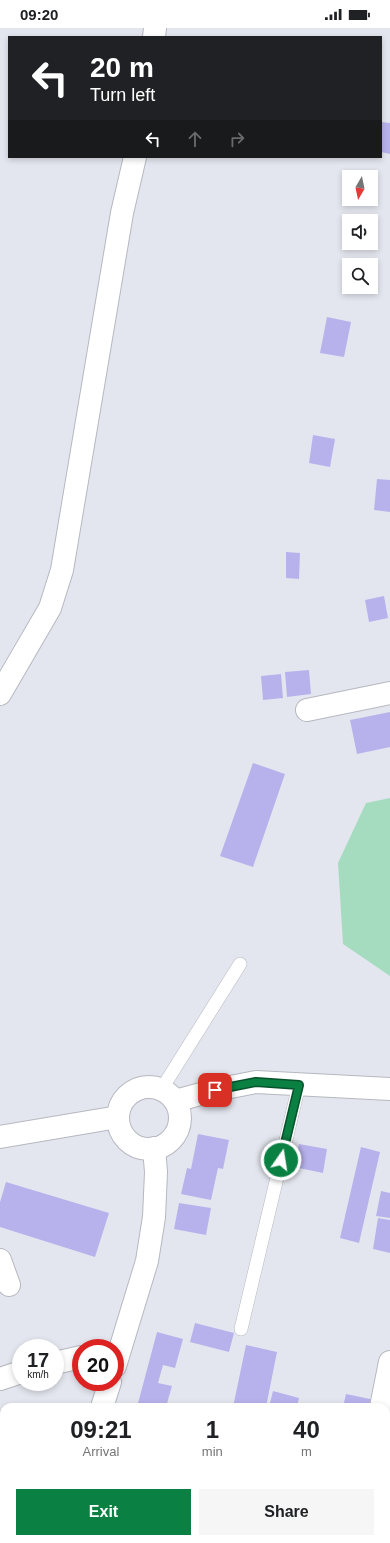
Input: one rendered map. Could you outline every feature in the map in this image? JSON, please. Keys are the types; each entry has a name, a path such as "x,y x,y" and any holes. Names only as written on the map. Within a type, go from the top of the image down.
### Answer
{"street":[{"path":"0,694 50,608 62,570 122,213 135,158"},
{"path":"307,710 390,693"},
{"path":"168,1096 215,1090 256,1082 390,1089"},
{"path":"143,1087 156,1088 168,1096 180,1113 177,1130 170,1140 166,1144 154,1148 142,1148 131,1143 122,1135 118,1124 118,1117 123,1100 132,1092 143,1087"},
{"path":"0,1137 118,1117"},
{"path":"122,1339 147,1261 154,1217 156,1172 154,1148"},
{"path":"0,1260 9,1285"},
{"path":"384,1401 390,1362"},
{"path":"0,1379 12,1375"},
{"path":"103,1403 107,1391"}],"lane":[{"path":"168,1096 240,964"},
{"path":"241,1329 299,1085"}],"green space":[{"path":"390,798 390,976 343,944 338,863 366,803"}],"building":[{"path":"382,122 390,123 390,154 382,152"},
{"path":"327,317 351,322 344,357 320,353"},
{"path":"313,435 335,439 330,467 309,463"},
{"path":"377,479 390,480 390,512 374,510"},
{"path":"286,552 300,553 299,579 286,578"},
{"path":"384,596 388,618 369,622 365,600"},
{"path":"309,670 311,694 287,697 285,672"},
{"path":"281,674 283,698 263,700 261,676"},
{"path":"390,712 390,747 357,754 350,720"},
{"path":"253,763 285,774 253,867 220,856"},
{"path":"198,1134 229,1140 223,1169 218,1168 211,1200 181,1194 187,1168 191,1169"},
{"path":"299,1144 327,1149 323,1173 294,1167"},
{"path":"361,1147 380,1152 359,1243 340,1238"},
{"path":"6,1182 109,1213 95,1257 0,1227 0,1202"},
{"path":"381,1191 390,1193 390,1218 376,1216"},
{"path":"179,1203 211,1208 206,1235 174,1229"},
{"path":"378,1218 390,1220 390,1253 373,1249"},
{"path":"195,1323 234,1333 229,1352 190,1342"},
{"path":"157,1332 183,1339 175,1368 163,1365 158,1383 172,1386 167,1403 138,1403"},
{"path":"246,1345 277,1352 267,1403 234,1403"},
{"path":"273,1391 299,1398 298,1403 270,1403"},
{"path":"346,1394 375,1400 374,1403 344,1403"}],"route":[{"path":"215,1090 256,1082 299,1085 281,1160"}]}
